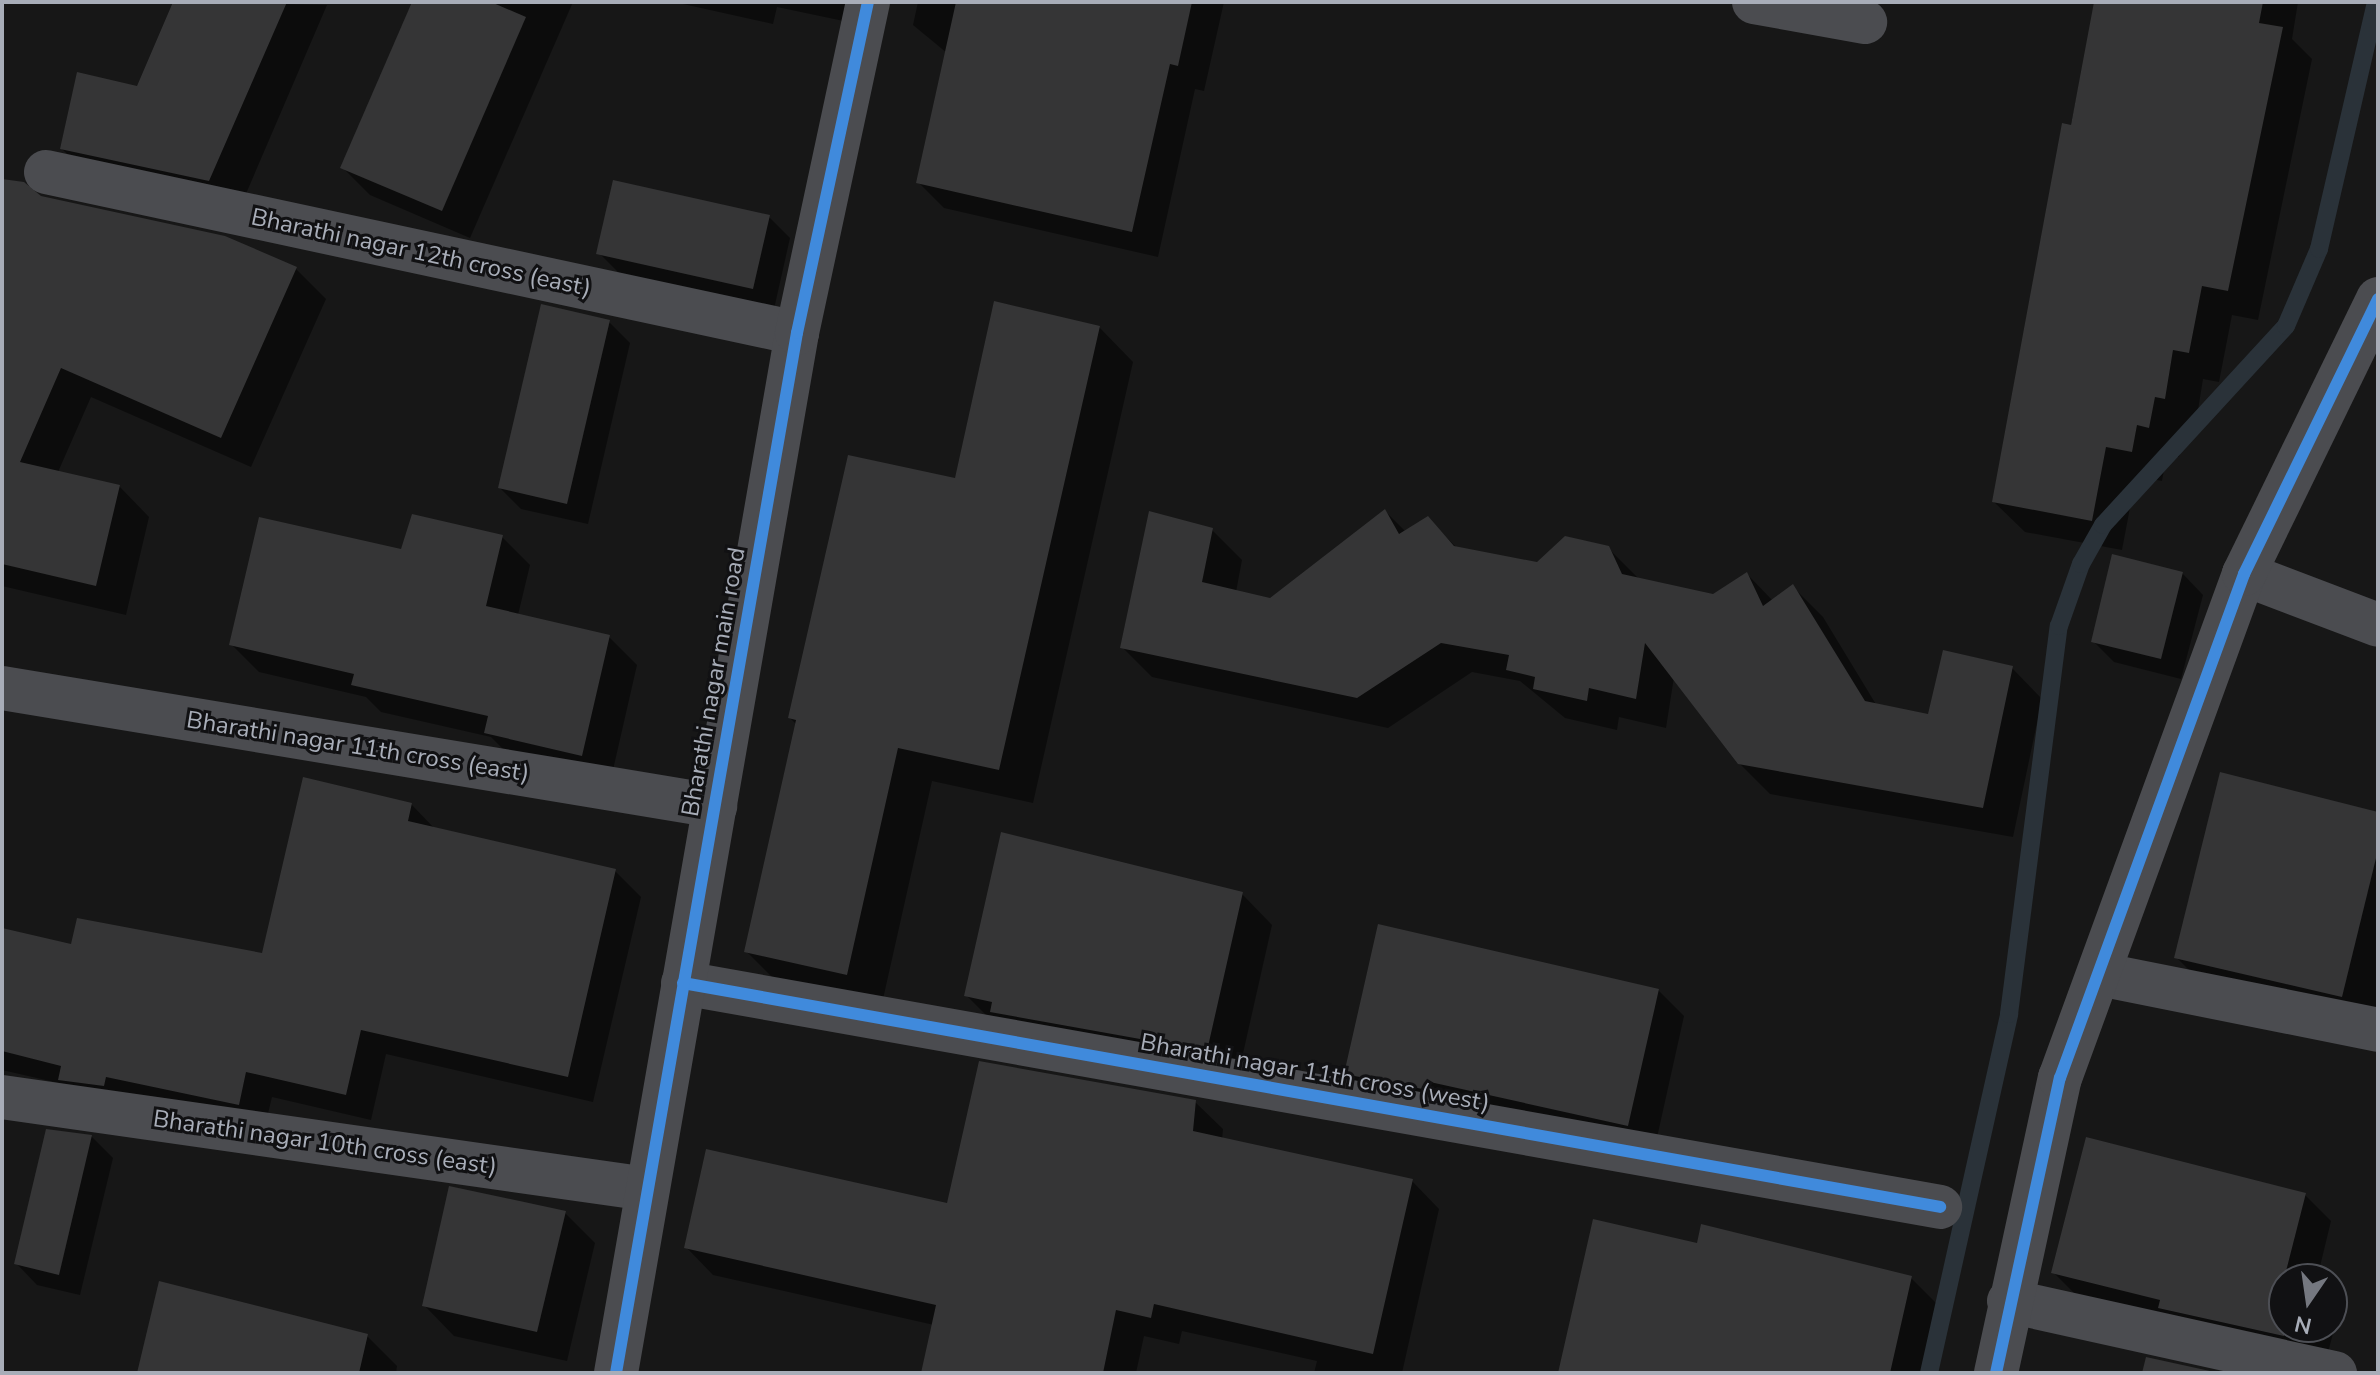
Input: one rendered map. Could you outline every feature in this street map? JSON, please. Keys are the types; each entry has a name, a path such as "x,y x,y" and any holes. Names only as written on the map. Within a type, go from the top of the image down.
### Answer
{"street":[{"name":"Bharathi nagar main road","path":"616,1373 797,333 868,2"},
{"path":"1754,2 1865,22"},
{"name":"Bharathi nagar 12th cross (east)","path":"46,172 797,333"},
{"path":"1996,1373 2009,1301 2060,1078 2244,574 2378,299"},
{"path":"2244,574 2378,625"},
{"name":"Bharathi nagar 11th cross (east)","path":"2,688 715,806"},
{"path":"2099,974 2378,1030"},
{"name":"Bharathi nagar 11th cross (west)","path":"683,983 1940,1207"},
{"name":"Bharathi nagar 10th cross (east)","path":"2,1097 647,1189"},
{"path":"2009,1301 2335,1373"}],"building":[{"path":"173,2 287,2 209,181 60,149 77,72 137,86"},
{"path":"412,2 491,2 526,17 442,211 340,168"},
{"path":"956,2 1192,2 1178,66 1170,64 1132,232 916,183"},
{"path":"2094,2 2263,2 2259,23 2283,27 2228,291 2202,286 2189,353 2173,350 2165,399 2155,397 2149,428 2137,425 2132,452 2106,447 2092,521 1992,502 2062,123 2071,125"},
{"path":"2,179 24,182 41,196 225,236 297,267 221,438 61,368 20,462 120,485 96,586 2,564"},
{"path":"613,180 770,215 753,289 596,254"},
{"path":"994,301 1100,326 999,770 898,748 847,975 744,952 796,720 788,718 848,455 955,478"},
{"path":"541,304 610,320 567,504 498,488"},
{"path":"1385,509 1399,534 1428,516 1454,546 1537,562 1565,536 1609,546 1622,574 1713,594 1747,572 1763,606 1793,584 1865,701 1928,714 1943,650 2013,666 1983,808 1738,764 1645,643 1636,699 1589,688 1587,701 1533,689 1535,677 1506,670 1509,655 1441,643 1357,698 1120,648 1149,511 1213,528 1202,582 1270,598"},
{"path":"412,514 503,535 486,606 610,635 582,756 484,733 488,716 351,685 354,674 229,645 259,517 401,549"},
{"path":"2112,554 2183,572 2161,659 2091,642"},
{"path":"2220,772 2378,812 2378,850 2342,997 2174,958"},
{"path":"303,777 412,803 408,821 616,869 568,1077 361,1030 346,1095 246,1072 239,1105 106,1077 104,1086 58,1080 61,1066 2,1051 2,928 71,944 77,918 262,953"},
{"path":"1001,832 1243,892 1207,1051 990,1012 992,1002 964,996"},
{"path":"1378,924 1659,989 1628,1126 1430,1082 1428,1090 1344,1074"},
{"path":"979,1061 1196,1100 1193,1131 1413,1179 1373,1354 1154,1304 1151,1318 1116,1310 1103,1373 921,1373 936,1305 684,1248 706,1149 947,1203"},
{"path":"46,1129 92,1135 59,1275 14,1264"},
{"path":"2086,1137 2306,1193 2288,1263 2268,1263 2268,1332 2158,1308 2160,1300 2051,1273"},
{"path":"449,1186 566,1211 537,1332 422,1306"},
{"path":"1593,1219 1697,1243 1701,1224 1912,1276 1890,1373 1558,1373"},
{"path":"159,1281 368,1334 359,1373 137,1373"},
{"path":"2146,1357 2219,1373 2142,1373"}],"waterway":[{"path":"1929,1373 2009,1014 2059,626 2081,564 2103,525 2286,326 2319,249 2376,2"}],"cycle path":[{"path":"616,1373 797,333 868,2"},
{"path":"1996,1373 2060,1078 2244,574 2378,299"},
{"path":"683,983 1940,1207"}]}
